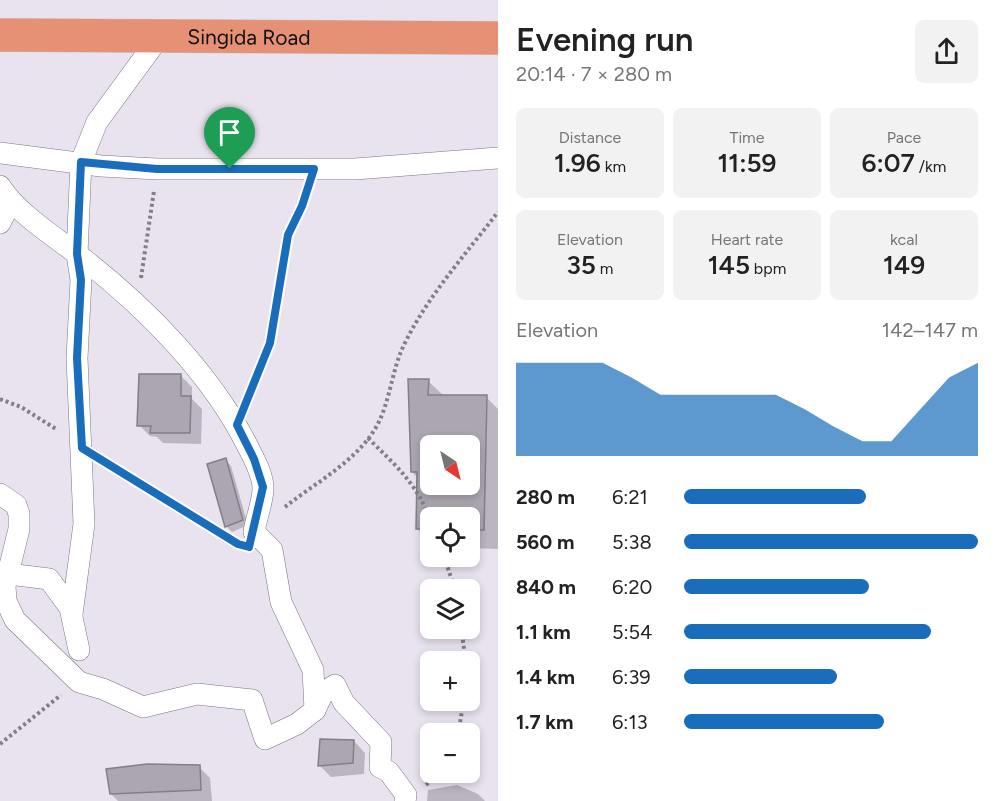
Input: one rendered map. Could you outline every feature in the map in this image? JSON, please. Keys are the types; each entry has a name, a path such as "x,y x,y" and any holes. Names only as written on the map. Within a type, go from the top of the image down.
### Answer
{"highway":[{"name":"Singida Road","path":"0,35 498,38"}],"street":[{"path":"72,614 79,577 84,524 77,358 81,280 77,254 81,162 97,122 160,36"},
{"path":"0,153 157,169 355,169 498,158"},
{"path":"2,190 13,204 77,254 136,306 204,375 237,425 254,459 263,487 254,532 272,550 281,603 313,670 315,710"},
{"path":"0,223 4,215 2,190"},
{"path":"1,497 16,505 19,514 19,529 4,573 6,601 15,620 79,682 104,689 143,707 197,694 252,700 265,740 297,724 315,710 322,693 335,685 344,703 381,742 380,767 397,782 406,795 405,801"},
{"path":"4,573 49,579 70,608 79,650"}],"path":[{"path":"136,306 157,169"},
{"path":"237,425 270,343 288,235 302,206 314,169"},
{"path":"0,399 35,415 82,448 238,544 249,547 254,532 341,465 368,438 385,406 402,349 421,316 498,213"},
{"path":"368,438 410,480 418,491 424,507"},
{"path":"0,744 79,682"}],"building":[{"path":"139,374 181,374 181,396 191,396 190,433 150,433 151,426 137,426"},
{"path":"408,379 429,379 428,395 487,395 484,530 480,530 480,507 420,507 420,529 416,529 417,472 411,472"},
{"path":"226,458 243,520 225,527 207,464"},
{"path":"320,739 354,740 353,763 318,766"},
{"path":"147,764 200,765 201,790 110,794 106,769"}],"route":[{"path":"81,162 101,166 157,169 230,169 314,169 302,206 288,235 270,343 252,393 237,425 254,459 263,487 249,547 238,544 157,493 113,470 82,448 77,358 81,280 77,254 81,162"}]}
